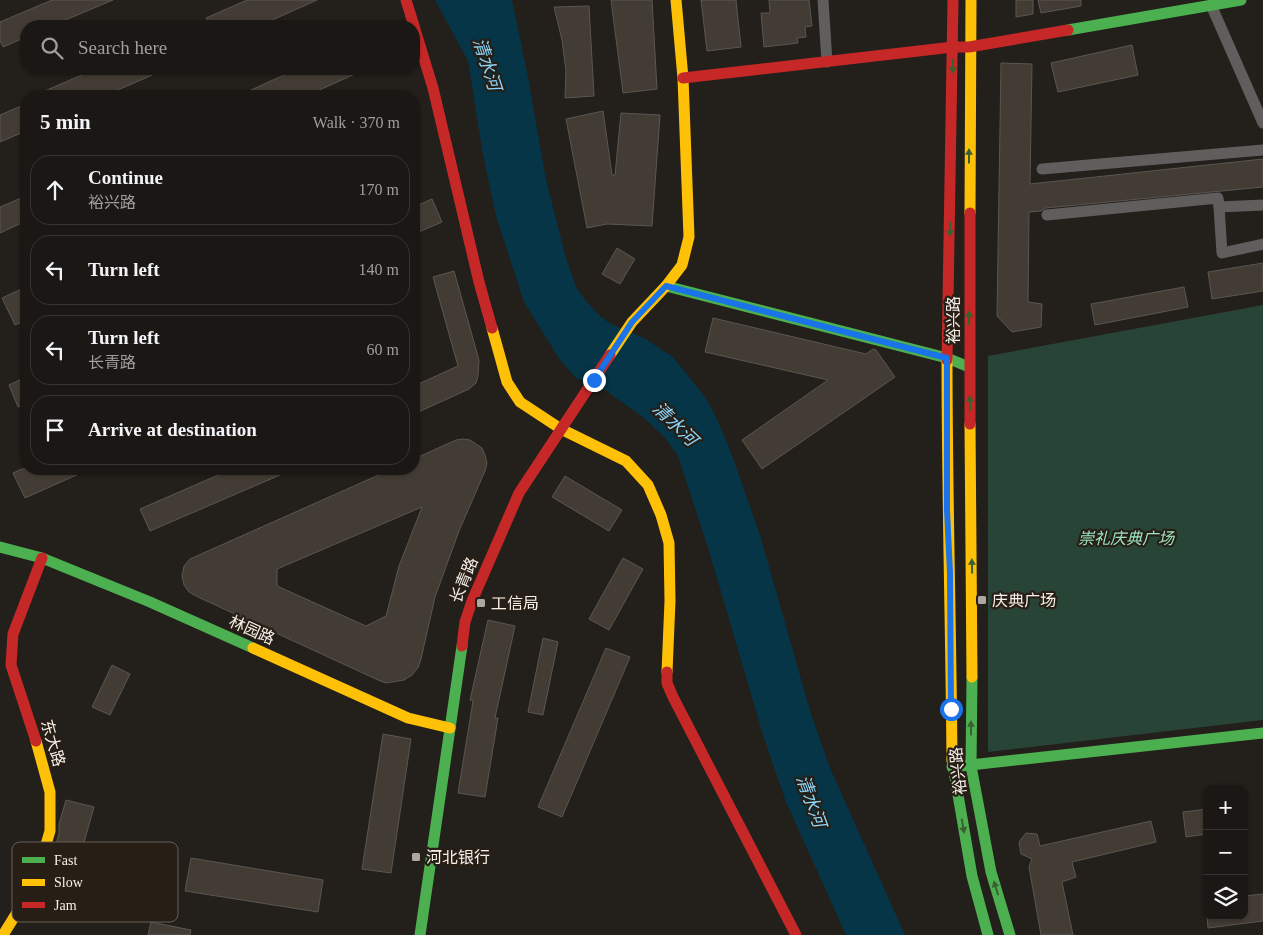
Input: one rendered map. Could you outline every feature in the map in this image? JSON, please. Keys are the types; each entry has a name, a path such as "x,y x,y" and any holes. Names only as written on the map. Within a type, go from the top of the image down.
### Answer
{"street":[{"path":"406,0 412,20"},
{"name":"长青路","path":"420,935 465,622 472,601 519,492 632,322 666,286 682,265 689,237 683,78 676,0"},
{"path":"824,0 826,62"},
{"name":"裕兴路","path":"953,0 947,358 947,510 950,573 952,767 972,876 988,935"},
{"name":"裕兴路","path":"971,0 969,367 972,599 971,766 991,872 1010,935"},
{"path":"683,78 953,47 970,47 1240,0"},
{"path":"1211,5 1263,123"},
{"path":"420,46 433,88 479,282 507,382 520,402 561,429 626,462 648,484 670,543 667,683 796,935"},
{"path":"1042,169 1263,150"},
{"path":"1047,214 1218,198 1222,253 1263,244"},
{"path":"1219,207 1263,204"},
{"path":"666,286 947,358 969,367"},
{"name":"林园路","path":"0,548 42,558 150,602 408,718 450,728"},
{"name":"东大路","path":"42,558 13,634 11,665 39,751 50,792 50,831 47,842"},
{"path":"952,767 1263,733"},
{"name":"东大路","path":"3,935 12,920"}],"green space":[{"name":"崇礼庆典广场","path":"1263,305 1263,720 988,752 988,356"}],"water":[{"name":"清水河","path":"435,0 512,0 546,180 566,258 577,289 600,316 611,324 644,338 673,357 705,397 715,415 729,447 760,535 811,714 830,768 905,935 846,935 786,802 763,735 709,551 678,456 665,438 644,418 605,390 576,378 560,360 524,302 496,216 483,155 468,61"}],"building":[{"path":"52,0 113,0 65,20 20,20 20,40 3,47 0,41 0,22"},
{"path":"247,0 317,0 272,20 207,20 206,18"},
{"path":"611,0 652,0 657,89 623,93"},
{"path":"701,0 736,0 741,47 707,51"},
{"path":"769,0 809,0 812,26 805,27 806,37 797,38 798,43 764,47 761,13 770,13"},
{"path":"1016,0 1033,0 1033,14 1016,17"},
{"path":"1038,0 1081,0 1081,6 1041,13"},
{"path":"589,6 594,96 565,98 566,71 562,40 554,7"},
{"path":"1132,45 1138,75 1058,92 1051,63"},
{"path":"1001,63 1032,64 1030,184 1263,159 1263,187 1046,208 1041,211 1029,212 1028,302 1042,304 1041,327 1012,332 997,316"},
{"path":"82,75 152,75 118,90 47,90"},
{"path":"284,75 353,75 319,90 251,90"},
{"path":"20,107 20,134 0,142 0,115"},
{"path":"603,111 612,175 615,175 621,113 660,115 652,226 607,224 587,228 566,119"},
{"path":"20,199 20,224 0,233 0,207"},
{"path":"432,199 442,222 420,231 420,204"},
{"path":"617,248 635,259 620,284 602,274"},
{"path":"1263,263 1263,291 1212,299 1208,272"},
{"path":"454,271 479,360 478,376 476,383 469,389 420,411 420,383 458,366 433,277"},
{"path":"1184,287 1188,307 1095,325 1091,304"},
{"path":"20,290 20,323 15,325 2,298"},
{"path":"713,318 866,354 873,349 876,350 895,377 762,469 742,440 828,380 705,352"},
{"path":"20,380 20,406 18,407 9,385"},
{"path":"463,439 470,440 482,448 487,463 459,531 435,597 418,668 404,680 386,683 378,680 198,597 189,592 184,585 182,576 184,566 190,559 379,475 420,475 420,456 456,440","holes":["422,507 399,566 386,616 366,626 277,586 277,569"]},
{"path":"20,470 20,475 77,475 25,498 13,473"},
{"path":"218,475 280,475 150,531 140,509"},
{"path":"565,476 622,510 609,531 552,497"},
{"path":"623,558 643,569 609,630 589,619"},
{"path":"488,620 515,626 495,718 498,718 485,797 458,793 473,701 470,700"},
{"path":"543,638 558,642 543,715 528,712"},
{"path":"606,648 630,657 562,817 538,807"},
{"path":"112,665 130,674 110,715 92,707"},
{"path":"383,734 411,739 391,873 362,869"},
{"path":"66,800 94,807 84,842 56,842 59,824"},
{"path":"1203,810 1203,835 1186,837 1183,812"},
{"path":"1151,821 1156,842 1072,862 1076,877 1062,882 1073,935 1041,935 1029,867 1032,859 1021,854 1019,842 1026,833 1037,834 1040,846"},
{"path":"191,858 323,880 318,912 185,891"},
{"path":"1263,894 1263,921 1208,928 1207,920 1248,920 1248,896"},
{"path":"151,922 191,930 190,935 148,935"}],"traffic: fast":[{"path":"1068,30 1241,0"},
{"path":"666,286 947,358 969,367"},
{"path":"0,547 42,558 150,602 253,648"},
{"path":"420,935 462,646"},
{"path":"972,677 971,766 991,872 1010,935"},
{"path":"952,767 1263,733"},
{"path":"952,760 972,876 988,935"}],"traffic: slow":[{"path":"610,355 632,322 666,286 682,265 689,237 683,78 676,0"},
{"path":"970,213 971,0"},
{"path":"492,328 507,382 520,402 561,429 626,461 648,485 661,515 669,543 670,601 667,672"},
{"path":"947,360 952,760"},
{"path":"970,424 972,677"},
{"path":"253,648 408,718 450,728"},
{"path":"36,741 50,792 50,831 47,842"},
{"path":"3,935 12,920"}],"traffic: jam":[{"path":"406,0 412,20"},
{"path":"947,360 953,0"},
{"path":"683,78 953,47 969,47 1068,30"},
{"path":"420,46 433,88 479,282 492,328"},
{"path":"970,213 970,424"},
{"path":"462,646 465,622 472,601 519,493 610,355"},
{"path":"36,741 11,665 13,634 42,558"},
{"path":"667,672 667,683 673,697 796,935"}],"place":[{"name":"庆典广场","path":"982,600"},
{"name":"工信局","path":"481,603"},
{"name":"河北银行","path":"416,857"}],"route":[{"path":"594,380 632,322 666,286 947,358 947,510 950,573 951,709"}]}
